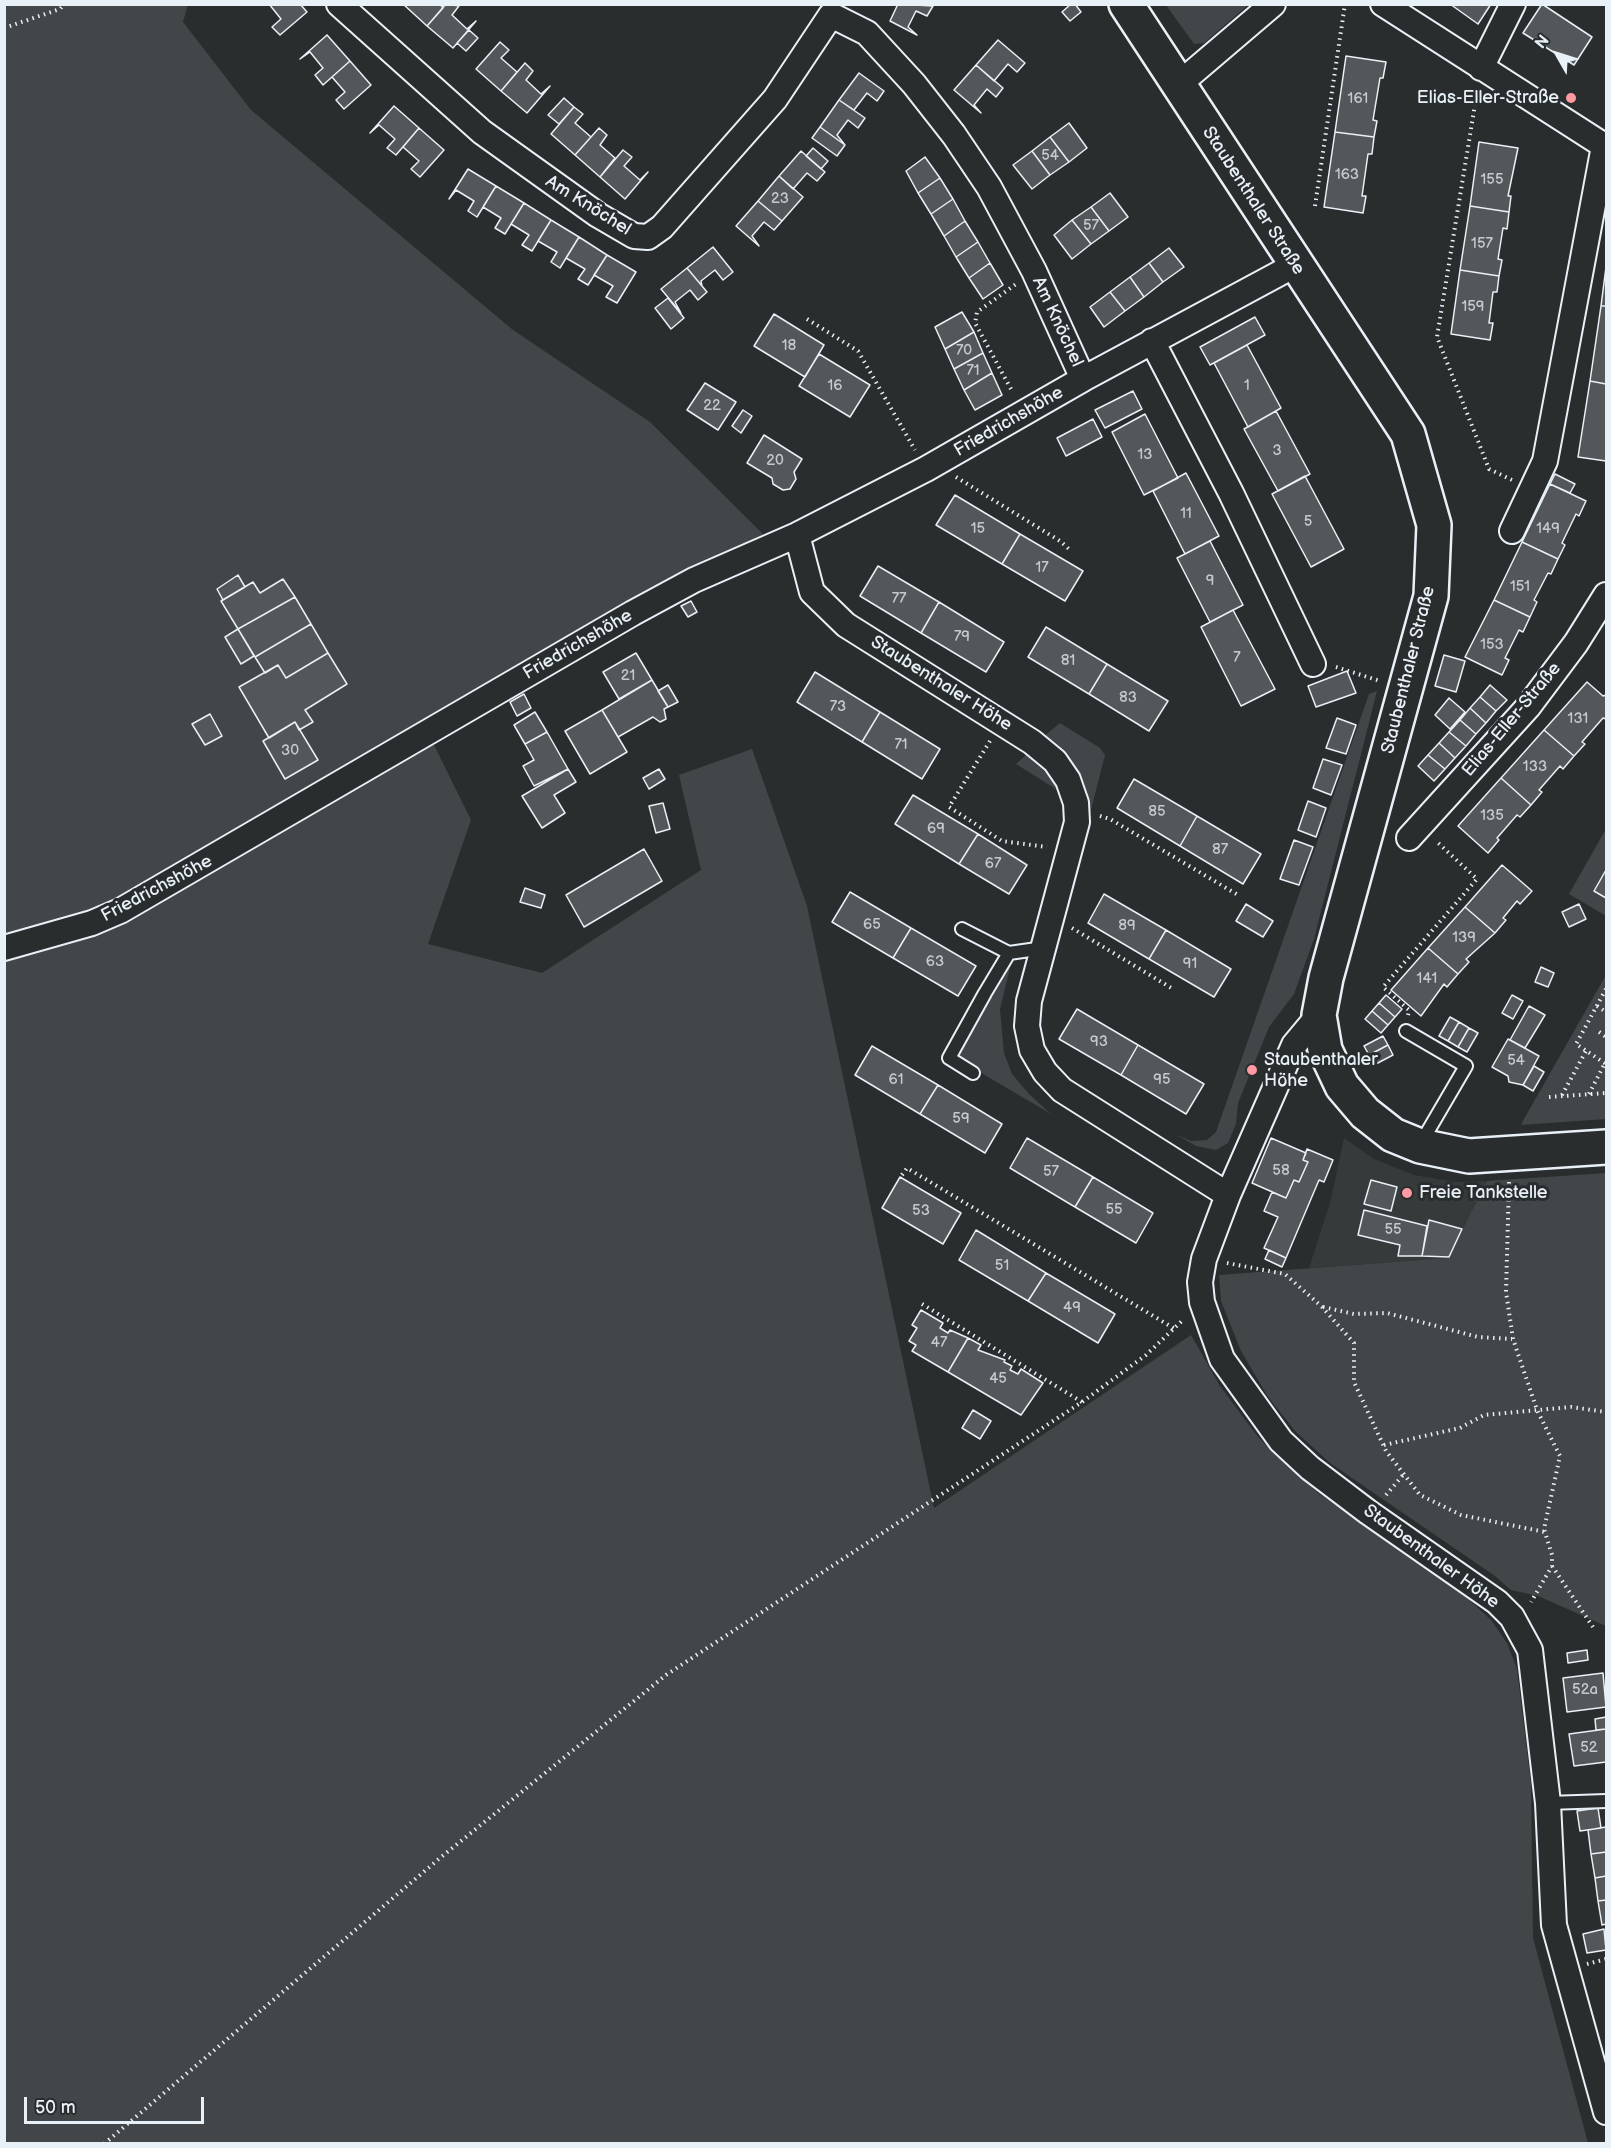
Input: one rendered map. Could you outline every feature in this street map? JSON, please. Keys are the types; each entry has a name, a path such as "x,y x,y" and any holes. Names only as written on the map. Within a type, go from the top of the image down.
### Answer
{"main road":[{"name":"Staubenthaler Straße","path":"1126,4 1295,266 1408,434 1434,525 1431,596 1326,978 1319,1015 1325,1050 1342,1086 1365,1113 1393,1135 1420,1146 1469,1156 1606,1147"}],"street":[{"name":"Am Knöchel","path":"339,4 482,132 598,214 634,236 648,237 662,228 775,99 834,10 867,33 914,84 954,135 989,187 1034,271 1083,380"},
{"path":"1178,85 1273,4"},
{"path":"1383,4 1605,146 1545,461 1512,531"},
{"path":"1481,68 1513,4"},
{"name":"Friedrichshöhe","path":"4,948 92,923 120,911 633,613 694,580 797,535 931,467 1152,341 1295,266"},
{"path":"1152,341 1231,494 1313,664"},
{"name":"Staubenthaler Höhe","path":"797,535 813,592 846,625 1032,742 1054,761 1068,780 1077,822 1029,1001 1027,1026 1032,1050 1045,1072 1062,1090 1228,1194"},
{"name":"Elias-Eller-Straße","path":"1415,832 1528,707 1575,643 1606,595"},
{"name":"Staubenthaler Höhe","path":"1319,1015 1294,1045 1228,1194 1204,1259 1200,1282 1202,1302 1222,1359 1281,1441 1310,1468 1497,1602 1512,1617 1530,1650 1548,1803 1554,1925 1606,2112"}],"lane":[{"path":"963,929 1009,953 1044,948"},
{"path":"973,1073 949,1058 1009,953"},
{"path":"1406,1031 1466,1066 1420,1146"},
{"path":"1548,1803 1606,1801"}],"path":[{"path":"4,28 60,9 64,4"},
{"path":"1315,206 1345,4"},
{"path":"1481,68 1437,337 1489,469 1532,490"},
{"path":"1011,389 975,323 977,312 1034,271"},
{"path":"807,319 858,351 931,467 1060,541 1070,550"},
{"path":"1313,664 1350,670 1406,691"},
{"path":"1002,723 949,807 1002,841 1071,850"},
{"path":"1076,809 1110,819 1238,895"},
{"path":"1406,1031 1408,1010 1383,987 1477,879 1415,832"},
{"path":"1078,932 1173,989"},
{"path":"1589,1094 1606,1064 1576,1044 1606,990"},
{"path":"1597,1006 1606,1012"},
{"path":"1599,1032 1606,1037"},
{"path":"1561,1096 1587,1051"},
{"path":"1549,1097 1606,1093"},
{"path":"1512,1154 1506,1292 1513,1339 1538,1410 1560,1456 1545,1532 1552,1555 1552,1566 1529,1605 1512,1617"},
{"path":"902,1175 907,1168 1175,1329"},
{"path":"1204,1259 1285,1274 1322,1307 1354,1343 1354,1382 1384,1445 1420,1495 1461,1515 1545,1532"},
{"path":"104,2144 440,1858 666,1675 1082,1402 1146,1355 1202,1302"},
{"path":"922,1304 1082,1402"},
{"path":"1322,1307 1354,1314 1387,1313 1478,1337 1513,1339"},
{"path":"1384,1445 1461,1428 1484,1415 1571,1407 1606,1412"},
{"path":"1552,1566 1595,1630"}],"shaded area":[{"path":"5,5 188,5 183,22 251,110 513,330 650,422 763,534 691,575 431,739 471,820 428,944 542,973 701,870 679,775 752,749 807,906 934,1508 1191,1335 1220,1386 1258,1437 1318,1493 1433,1572 1464,1595 1491,1620 1507,1643 1517,1669 1531,1784 1533,1938 1588,2143 5,2144"},
{"path":"1166,5 1248,5 1204,43 1194,44"},
{"path":"1377,691 1314,939 1294,994 1269,1027 1238,1103 1236,1124 1228,1143 1216,1150 1196,1146 1177,1135 1191,1141 1207,1140 1216,1132 1369,694"},
{"path":"1060,723 1100,748 1105,755 1084,837 1075,771 1061,750 1044,736"},
{"path":"1029,752 1051,773 1059,791 1016,764"},
{"path":"1606,829 1606,916 1569,894"},
{"path":"1011,964 1000,1009 1004,1053 1012,1074 1051,1114 956,1058 1006,967"},
{"path":"1606,975 1606,1119 1521,1125 1524,1119"},
{"name":"Freie Tankstelle","path":"1344,1138 1374,1159 1414,1175 1455,1182 1487,1181 1448,1258 1309,1268 1330,1203"},
{"path":"1606,1173 1606,1626 1538,1596 1511,1590 1495,1576 1330,1463 1296,1432 1268,1397 1241,1351 1221,1301 1219,1275 1448,1258 1487,1181"}],"building":[{"path":"269,4 300,4 307,12 280,35 272,27 281,19"},
{"path":"403,4 440,4 443,8 427,26"},
{"path":"446,4 459,6 452,15 467,29 476,21 453,48 427,26"},
{"path":"898,4 933,6 927,16 916,11 908,27 917,35 890,21"},
{"path":"1071,4 1075,4 1081,12 1070,21 1062,12"},
{"path":"1450,4 1491,4 1478,24"},
{"path":"1542,4 1592,37 1574,65 1523,33"},
{"path":"469,30 478,38 466,51 457,43"},
{"path":"327,35 350,61 323,85 315,75 323,68 310,52 300,59"},
{"path":"998,40 1025,63 1017,72 1008,64 994,81 976,65"},
{"path":"500,42 509,50 501,58 517,72 501,91 476,69"},
{"path":"1346,56 1386,62 1383,78 1380,78 1373,120 1377,121 1374,137 1335,132"},
{"path":"350,61 371,85 344,109 336,100 345,92 332,77"},
{"path":"525,63 533,71 526,80 541,94 550,86 527,113 501,91"},
{"path":"976,65 1003,88 996,97 987,89 974,105 981,113 954,90"},
{"path":"859,73 884,91 877,101 867,93 854,110 839,100"},
{"path":"564,98 574,107 559,124 548,115"},
{"path":"839,100 865,118 858,128 848,120 837,135 845,145 820,127"},
{"path":"394,106 419,128 396,155 387,148 395,139 379,125 370,133"},
{"path":"574,107 583,114 575,123 591,137 575,155 551,134"},
{"path":"1069,123 1087,148 1069,162 1050,137"},
{"path":"820,127 845,145 837,156 812,138"},
{"path":"419,128 444,150 420,177 411,169 419,161 403,147"},
{"path":"599,128 607,135 600,145 615,158 600,177 575,155"},
{"path":"1335,132 1374,137 1372,154 1368,154 1362,196 1366,196 1363,213 1324,207"},
{"path":"1050,137 1069,162 1050,175 1032,151"},
{"path":"1479,142 1518,148 1508,196 1511,196 1509,212 1470,206"},
{"path":"813,148 828,161 821,169 806,156"},
{"path":"623,150 632,157 624,166 640,180 648,172 625,199 600,177"},
{"path":"801,151 825,172 817,181 807,173 793,189 779,176"},
{"path":"1032,151 1050,175 1032,189 1013,165"},
{"path":"925,157 940,178 918,193 906,171"},
{"path":"468,169 496,186 477,217 468,211 474,201 456,190 449,199"},
{"path":"779,176 803,197 782,221 758,201"},
{"path":"940,178 953,199 931,214 918,193"},
{"path":"496,186 524,203 505,234 495,228 501,218 483,207"},
{"path":"1110,193 1128,217 1109,231 1091,207"},
{"path":"953,199 965,221 944,236 931,214"},
{"path":"758,201 782,221 774,230 764,222 752,236 759,246 736,226"},
{"path":"524,203 551,220 532,251 522,245 529,235 511,224"},
{"path":"1470,206 1509,212 1507,229 1503,228 1498,259 1502,260 1499,276 1460,270"},
{"path":"1091,207 1109,231 1091,244 1072,220"},
{"path":"551,220 579,237 560,268 551,262 557,252 538,241"},
{"path":"1072,220 1091,244 1072,259 1054,235"},
{"path":"965,221 978,242 956,257 944,236"},
{"path":"579,237 607,255 588,285 578,279 585,269 566,258"},
{"path":"978,242 990,263 969,278 956,257"},
{"path":"713,247 733,272 723,280 715,270 701,281 702,286 687,268"},
{"path":"1169,248 1184,267 1163,282 1149,263"},
{"path":"607,255 636,272 617,303 606,297 613,286 594,275"},
{"path":"990,263 1003,285 983,299 969,278"},
{"path":"1149,263 1163,282 1144,297 1130,277"},
{"path":"1606,267 1606,306 1601,306"},
{"path":"687,268 707,292 698,300 690,290 675,302 681,313 661,289"},
{"path":"1460,270 1499,276 1497,292 1493,292 1489,323 1493,323 1490,340 1451,334"},
{"path":"1130,277 1144,297 1125,311 1110,292"},
{"path":"1110,292 1125,311 1104,327 1090,307"},
{"path":"668,298 684,318 671,329 655,308"},
{"path":"1601,306 1606,306 1606,384 1590,381"},
{"path":"962,312 974,332 945,349 935,327"},
{"path":"774,314 824,345 805,377 754,346"},
{"path":"1255,317 1265,335 1210,365 1200,347"},
{"path":"974,332 983,353 954,369 945,349"},
{"path":"1247,345 1281,408 1248,427 1214,363"},
{"path":"983,353 992,373 964,390 954,369"},
{"path":"819,354 870,385 850,417 799,386"},
{"path":"992,373 1002,395 975,410 964,390"},
{"path":"1590,381 1606,384 1606,461 1578,457"},
{"path":"705,383 736,402 718,430 687,410"},
{"path":"1133,391 1142,409 1105,428 1095,410"},
{"path":"743,410 752,416 741,433 732,426"},
{"path":"1276,411 1310,474 1278,491 1244,429"},
{"path":"1145,414 1178,478 1144,495 1112,432"},
{"path":"1093,419 1102,437 1066,456 1057,438"},
{"path":"764,435 802,459 794,472 796,479 790,489 783,490 773,484 772,478 747,463"},
{"path":"1186,473 1219,536 1185,554 1153,491"},
{"path":"1555,474 1575,484 1570,493 1550,484"},
{"path":"1305,476 1344,549 1311,567 1272,494"},
{"path":"1550,484 1586,501 1579,516 1576,514 1562,543 1565,545 1558,559 1522,542"},
{"path":"955,495 1020,534 1002,564 936,525"},
{"path":"1020,534 1083,571 1065,601 1002,564"},
{"path":"1210,541 1243,605 1210,622 1177,558"},
{"path":"1522,542 1558,559 1534,600 1537,602 1530,617 1494,600"},
{"path":"878,566 939,602 921,633 860,596"},
{"path":"238,575 245,587 223,600 217,589"},
{"path":"283,579 295,597 238,629 221,601 253,582 260,593"},
{"path":"295,597 311,624 255,657 238,629"},
{"path":"1494,600 1530,617 1523,632 1519,630 1505,658 1509,660 1502,675 1465,657"},
{"path":"691,601 697,612 688,617 681,606"},
{"path":"939,602 1004,642 986,672 921,633"},
{"path":"1233,610 1275,689 1241,706 1201,627"},
{"path":"311,624 328,653 286,678 278,665 265,673 255,657"},
{"path":"1046,627 1107,664 1089,694 1028,657"},
{"path":"238,629 254,656 241,664 225,637"},
{"path":"328,653 347,684 305,710 313,722 299,730 295,722 269,738 239,687 278,665 286,678"},
{"path":"636,653 652,680 619,699 603,672"},
{"path":"1444,655 1465,661 1456,692 1435,686"},
{"path":"1107,664 1168,701 1149,731 1089,694"},
{"path":"1347,671 1356,693 1316,707 1308,686"},
{"path":"815,672 880,712 862,742 797,702"},
{"path":"652,680 668,707 664,709 666,719 660,722 653,717 618,737 602,710"},
{"path":"1587,682 1603,696 1606,695 1606,719 1603,718 1582,742 1585,744 1574,756 1544,730"},
{"path":"668,685 678,702 668,707 658,691"},
{"path":"1490,685 1507,700 1496,711 1480,697"},
{"path":"524,694 531,708 517,716 510,702"},
{"path":"1480,697 1496,711 1486,723 1470,708"},
{"path":"1449,698 1465,712 1450,729 1435,715"},
{"path":"1470,708 1486,723 1476,734 1460,720"},
{"path":"602,710 627,752 590,774 565,731"},
{"path":"535,712 547,732 525,744 514,725"},
{"path":"880,712 940,749 922,779 862,742"},
{"path":"210,714 222,736 205,745 192,724"},
{"path":"1337,718 1356,725 1346,754 1326,748"},
{"path":"1460,720 1476,734 1466,746 1449,732"},
{"path":"295,722 318,760 285,779 263,741"},
{"path":"1544,730 1574,756 1563,769 1560,766 1539,790 1542,792 1531,805 1501,778"},
{"path":"547,732 568,769 534,786 523,766 534,760 525,744"},
{"path":"1449,732 1466,746 1455,758 1439,743"},
{"path":"1439,743 1455,758 1445,769 1428,755"},
{"path":"1428,755 1445,769 1434,781 1418,766"},
{"path":"1323,759 1342,765 1331,795 1313,788"},
{"path":"568,769 576,782 554,795 565,813 542,828 522,796"},
{"path":"659,769 665,779 649,789 643,778"},
{"path":"1501,778 1531,805 1520,817 1517,815 1497,838 1499,840 1488,853 1458,826"},
{"path":"1134,779 1197,816 1180,846 1117,808"},
{"path":"913,795 978,834 959,864 895,824"},
{"path":"1308,801 1326,808 1316,837 1298,830"},
{"path":"663,803 670,829 656,833 649,806"},
{"path":"1197,816 1261,854 1243,884 1180,846"},
{"path":"978,834 1027,865 1009,894 959,864"},
{"path":"1294,840 1313,847 1299,885 1280,879"},
{"path":"644,849 662,881 584,927 566,895"},
{"path":"1502,865 1532,891 1520,904 1517,901 1503,918 1506,920 1495,933 1465,907"},
{"path":"1606,870 1606,898 1594,891"},
{"path":"525,888 545,895 541,908 520,902"},
{"path":"850,892 911,928 893,958 832,922"},
{"path":"1104,894 1166,930 1149,959 1088,923"},
{"path":"1246,904 1273,921 1263,937 1236,921"},
{"path":"1579,904 1586,919 1569,927 1562,912"},
{"path":"1465,907 1495,933 1466,959 1469,962 1458,974 1428,948"},
{"path":"911,928 976,966 958,996 893,958"},
{"path":"1166,930 1231,969 1214,997 1149,959"},
{"path":"1428,948 1458,974 1447,987 1444,984 1421,1016 1391,990"},
{"path":"1541,967 1554,973 1548,987 1535,982"},
{"path":"1386,995 1402,1009 1395,1017 1379,1003"},
{"path":"1512,995 1523,1001 1513,1019 1502,1013"},
{"path":"1379,1003 1395,1017 1388,1025 1372,1011"},
{"path":"1529,1006 1545,1015 1525,1048 1510,1040"},
{"path":"1077,1009 1138,1045 1121,1075 1059,1039"},
{"path":"1372,1011 1388,1025 1381,1033 1365,1019"},
{"path":"1450,1017 1459,1022 1448,1041 1439,1036"},
{"path":"1459,1022 1469,1028 1458,1047 1448,1041"},
{"path":"1469,1028 1478,1033 1467,1052 1458,1047"},
{"path":"1383,1036 1388,1045 1369,1055 1364,1046"},
{"path":"1508,1039 1539,1056 1523,1085 1509,1082 1508,1076 1492,1067"},
{"path":"1138,1045 1204,1084 1186,1114 1121,1075"},
{"path":"1388,1045 1393,1055 1374,1065 1369,1055"},
{"path":"872,1046 938,1085 920,1114 855,1075"},
{"path":"1534,1066 1544,1072 1533,1091 1523,1085"},
{"path":"938,1085 1002,1124 985,1153 920,1114"},
{"path":"1027,1138 1093,1177 1075,1207 1010,1168"},
{"path":"1271,1138 1306,1153 1303,1160 1308,1162 1299,1182 1294,1180 1286,1198 1252,1183"},
{"path":"1307,1149 1333,1160 1324,1182 1319,1180 1286,1258 1264,1248 1278,1217 1264,1211 1272,1192 1286,1198 1294,1180 1299,1182 1308,1162 1303,1160"},
{"path":"900,1177 961,1213 943,1244 882,1208"},
{"path":"1093,1177 1153,1213 1136,1243 1075,1207"},
{"path":"1371,1180 1397,1187 1391,1211 1364,1204"},
{"path":"1364,1210 1427,1226 1422,1256 1398,1256 1400,1245 1358,1235"},
{"path":"1429,1220 1462,1229 1449,1257 1422,1256"},
{"path":"976,1230 1046,1273 1028,1301 959,1260"},
{"path":"1269,1250 1286,1258 1282,1267 1265,1259"},
{"path":"1046,1273 1115,1314 1098,1343 1028,1301"},
{"path":"921,1310 943,1323 940,1328 948,1333 950,1330 968,1338 948,1372 912,1351 916,1345 909,1341 917,1328 912,1325"},
{"path":"968,1338 981,1345 978,1350 1005,1360 1004,1362 1012,1366 1010,1370 1018,1374 1021,1369 1043,1383 1021,1415 948,1372"},
{"path":"973,1410 991,1421 980,1439 962,1428"},
{"path":"1587,1650 1588,1660 1568,1663 1567,1653"},
{"path":"1603,1673 1606,1707 1567,1712 1563,1678"},
{"path":"1606,1717 1606,1729 1596,1730 1595,1719"},
{"path":"1606,1729 1606,1762 1574,1766 1569,1734"},
{"path":"1598,1808 1601,1828 1580,1831 1577,1811"},
{"path":"1606,1827 1606,1852 1591,1854 1588,1830"},
{"path":"1606,1852 1606,1876 1595,1878 1591,1854"},
{"path":"1606,1876 1606,1900 1598,1901 1595,1878"},
{"path":"1606,1900 1606,1924 1602,1925 1598,1901"},
{"path":"1604,1929 1606,1950 1587,1953 1583,1934"}],"place":[{"name":"Elias-Eller-Straße","path":"1571,98"},
{"name":"Staubenthaler Höhe","path":"1252,1070"},
{"name":"Freie Tankstelle","path":"1407,1193"}]}
